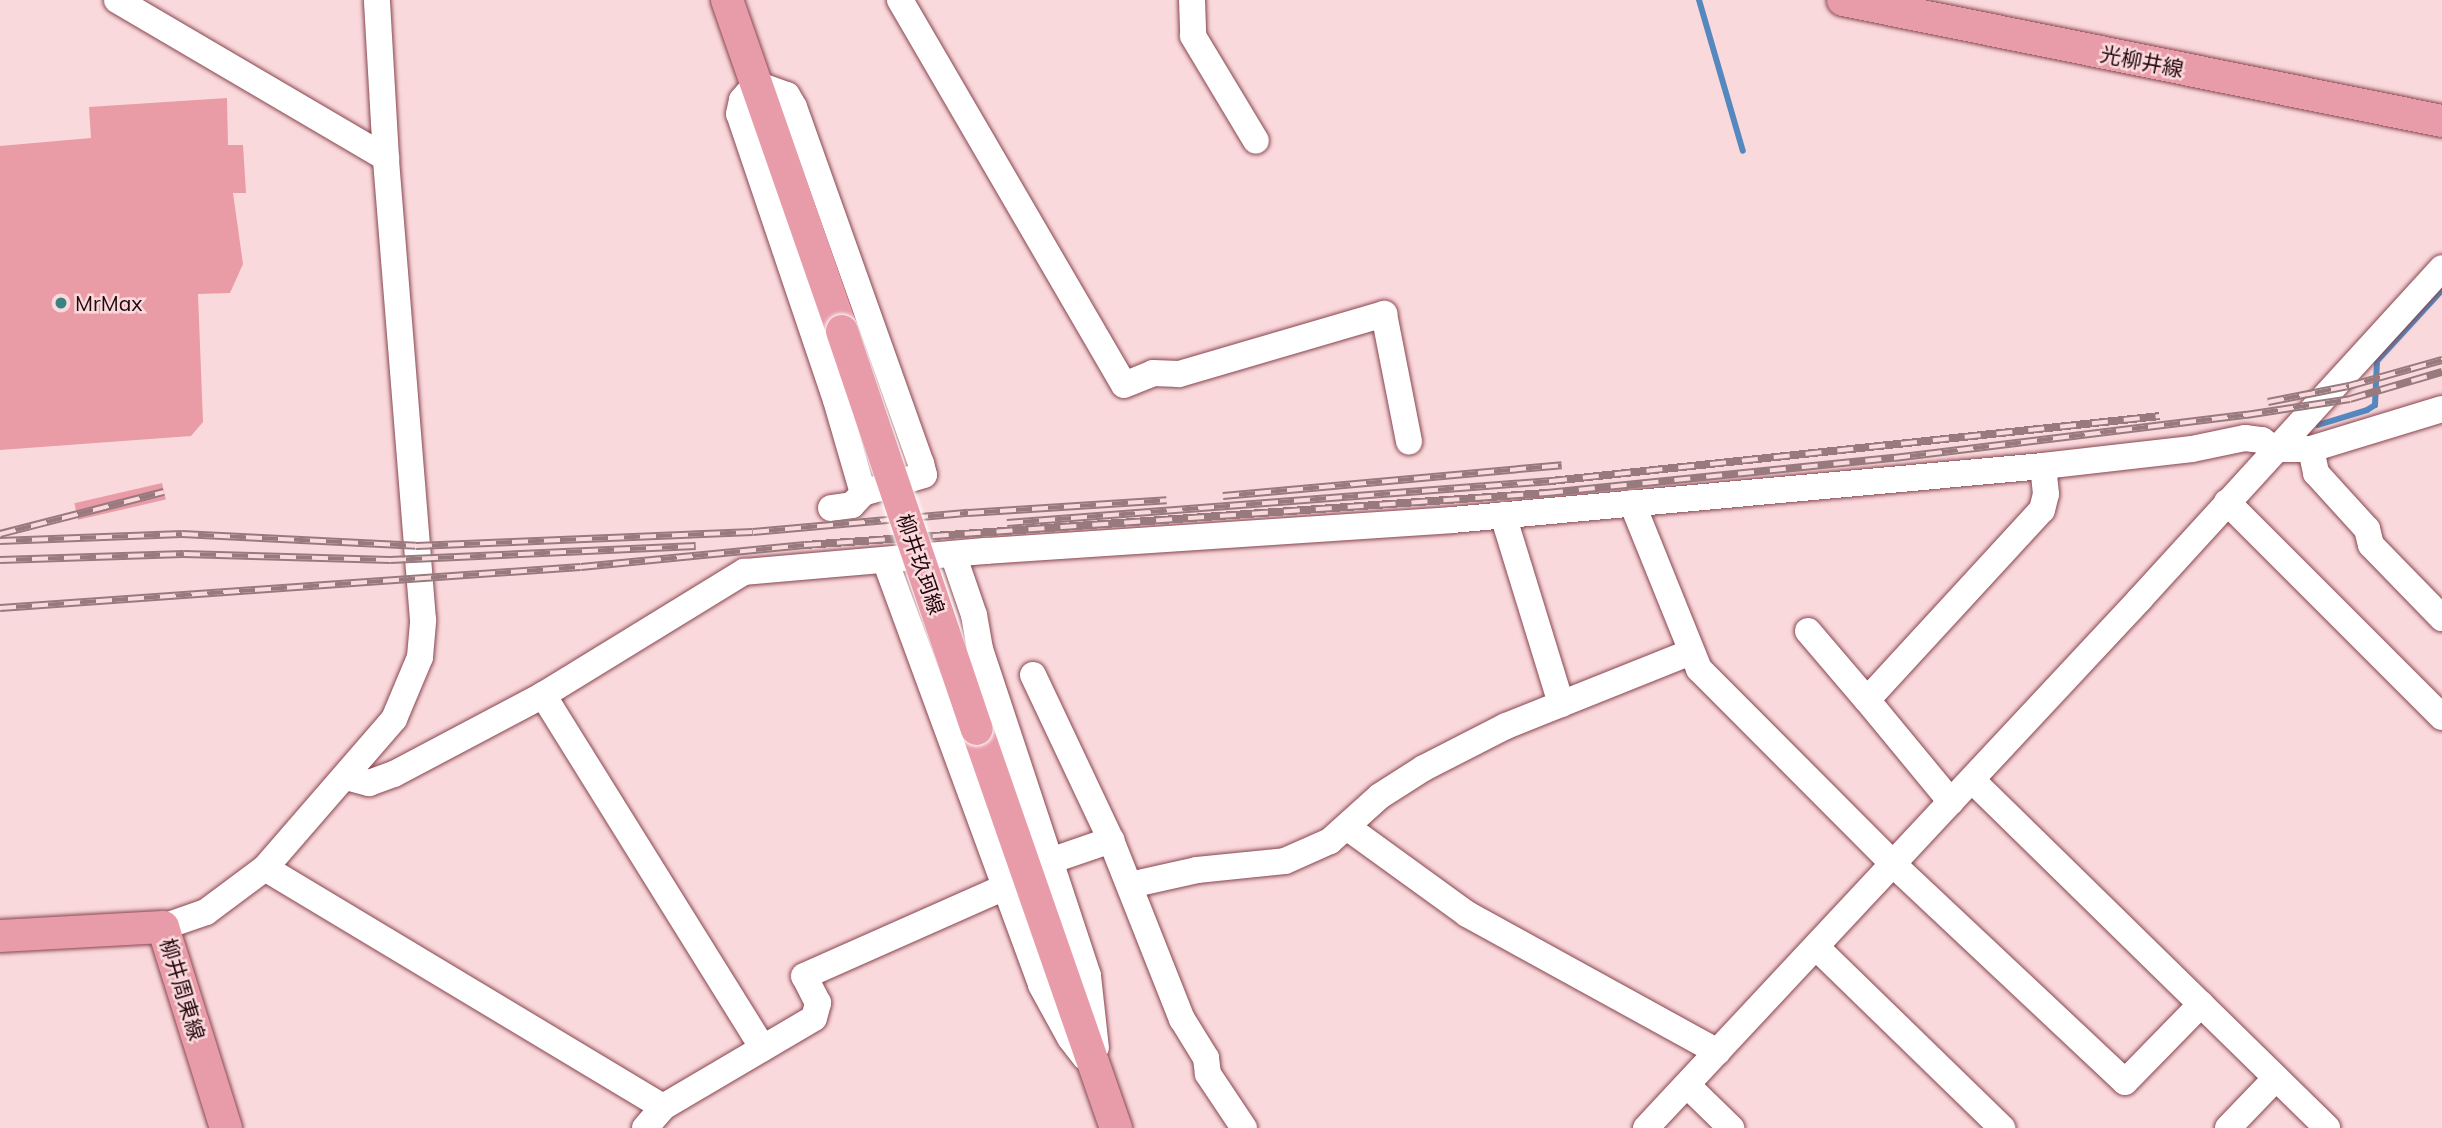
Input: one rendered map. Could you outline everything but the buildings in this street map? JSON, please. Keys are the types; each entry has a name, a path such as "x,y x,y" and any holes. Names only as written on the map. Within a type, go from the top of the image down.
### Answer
{"main road":[{"name":"柳井玖珂線","path":"727,0 1116,1128"},
{"name":"光柳井線","path":"1843,0 2442,121"},
{"name":"柳井周東線","path":"0,936 163,927 226,1128"}],"street":[{"path":"117,0 386,158"},
{"path":"163,927 206,912 265,868 394,719 420,657 423,620 386,158 377,0"},
{"path":"900,0 1124,385 1153,373 1179,374 1384,314 1409,442"},
{"path":"1192,0 1193,36 1256,141"},
{"path":"831,508 852,505 863,494 924,475 794,107 787,95 756,84 741,100 739,114 831,387 863,494"},
{"path":"1646,1128 1972,780 2442,268"},
{"path":"346,777 369,783 394,774 543,695 744,572 953,554 1503,515 2043,466 2192,449 2245,438 2262,440 2274,449 2311,449 2442,409"},
{"path":"2311,449 2315,473 2367,529 2371,545 2442,618"},
{"path":"1867,700 2042,510 2046,494 2043,466"},
{"path":"2227,502 2442,717"},
{"path":"1632,503 1699,669 1894,864 2125,1082 2201,1004"},
{"path":"1503,515 1561,704"},
{"path":"953,554 974,615 980,649 1088,976 1096,1032 1097,1072"},
{"path":"885,560 1041,985 1069,1038 1097,1072"},
{"path":"1808,631 1951,802"},
{"path":"925,667 980,649"},
{"path":"1130,885 1197,870 1285,861 1330,841 1380,796 1424,768 1506,726 1691,652"},
{"path":"1033,675 1111,840 1182,1019 1206,1058 1208,1074 1244,1128"},
{"path":"543,695 763,1048"},
{"path":"1972,780 2327,1128"},
{"path":"1347,827 1467,914 1718,1052"},
{"path":"1050,861 1111,840"},
{"path":"265,868 663,1107"},
{"path":"645,1128 663,1107 814,1018 818,1003 804,976 1005,887"},
{"path":"1816,947 2002,1128"},
{"path":"2228,1128 2276,1078"},
{"path":"1687,1085 1731,1128"}],"waterway":[{"path":"1699,0 1743,151"},
{"path":"2318,425 2375,405 2377,361 2442,290"}],"railway":[{"path":"2268,402 2349,386 2442,360"},
{"path":"0,608 581,567 805,545 1547,493 1894,458 2246,415 2350,399 2442,372"},
{"path":"1007,523 1551,481 2160,416"},
{"path":"1223,496 1562,465"},
{"path":"0,534 164,492"},
{"path":"0,541 182,534 416,546 753,532 968,513 1167,500"},
{"path":"0,560 184,554 390,560 696,546"}],"place":[{"name":"MrMax","path":"61,303"}]}
